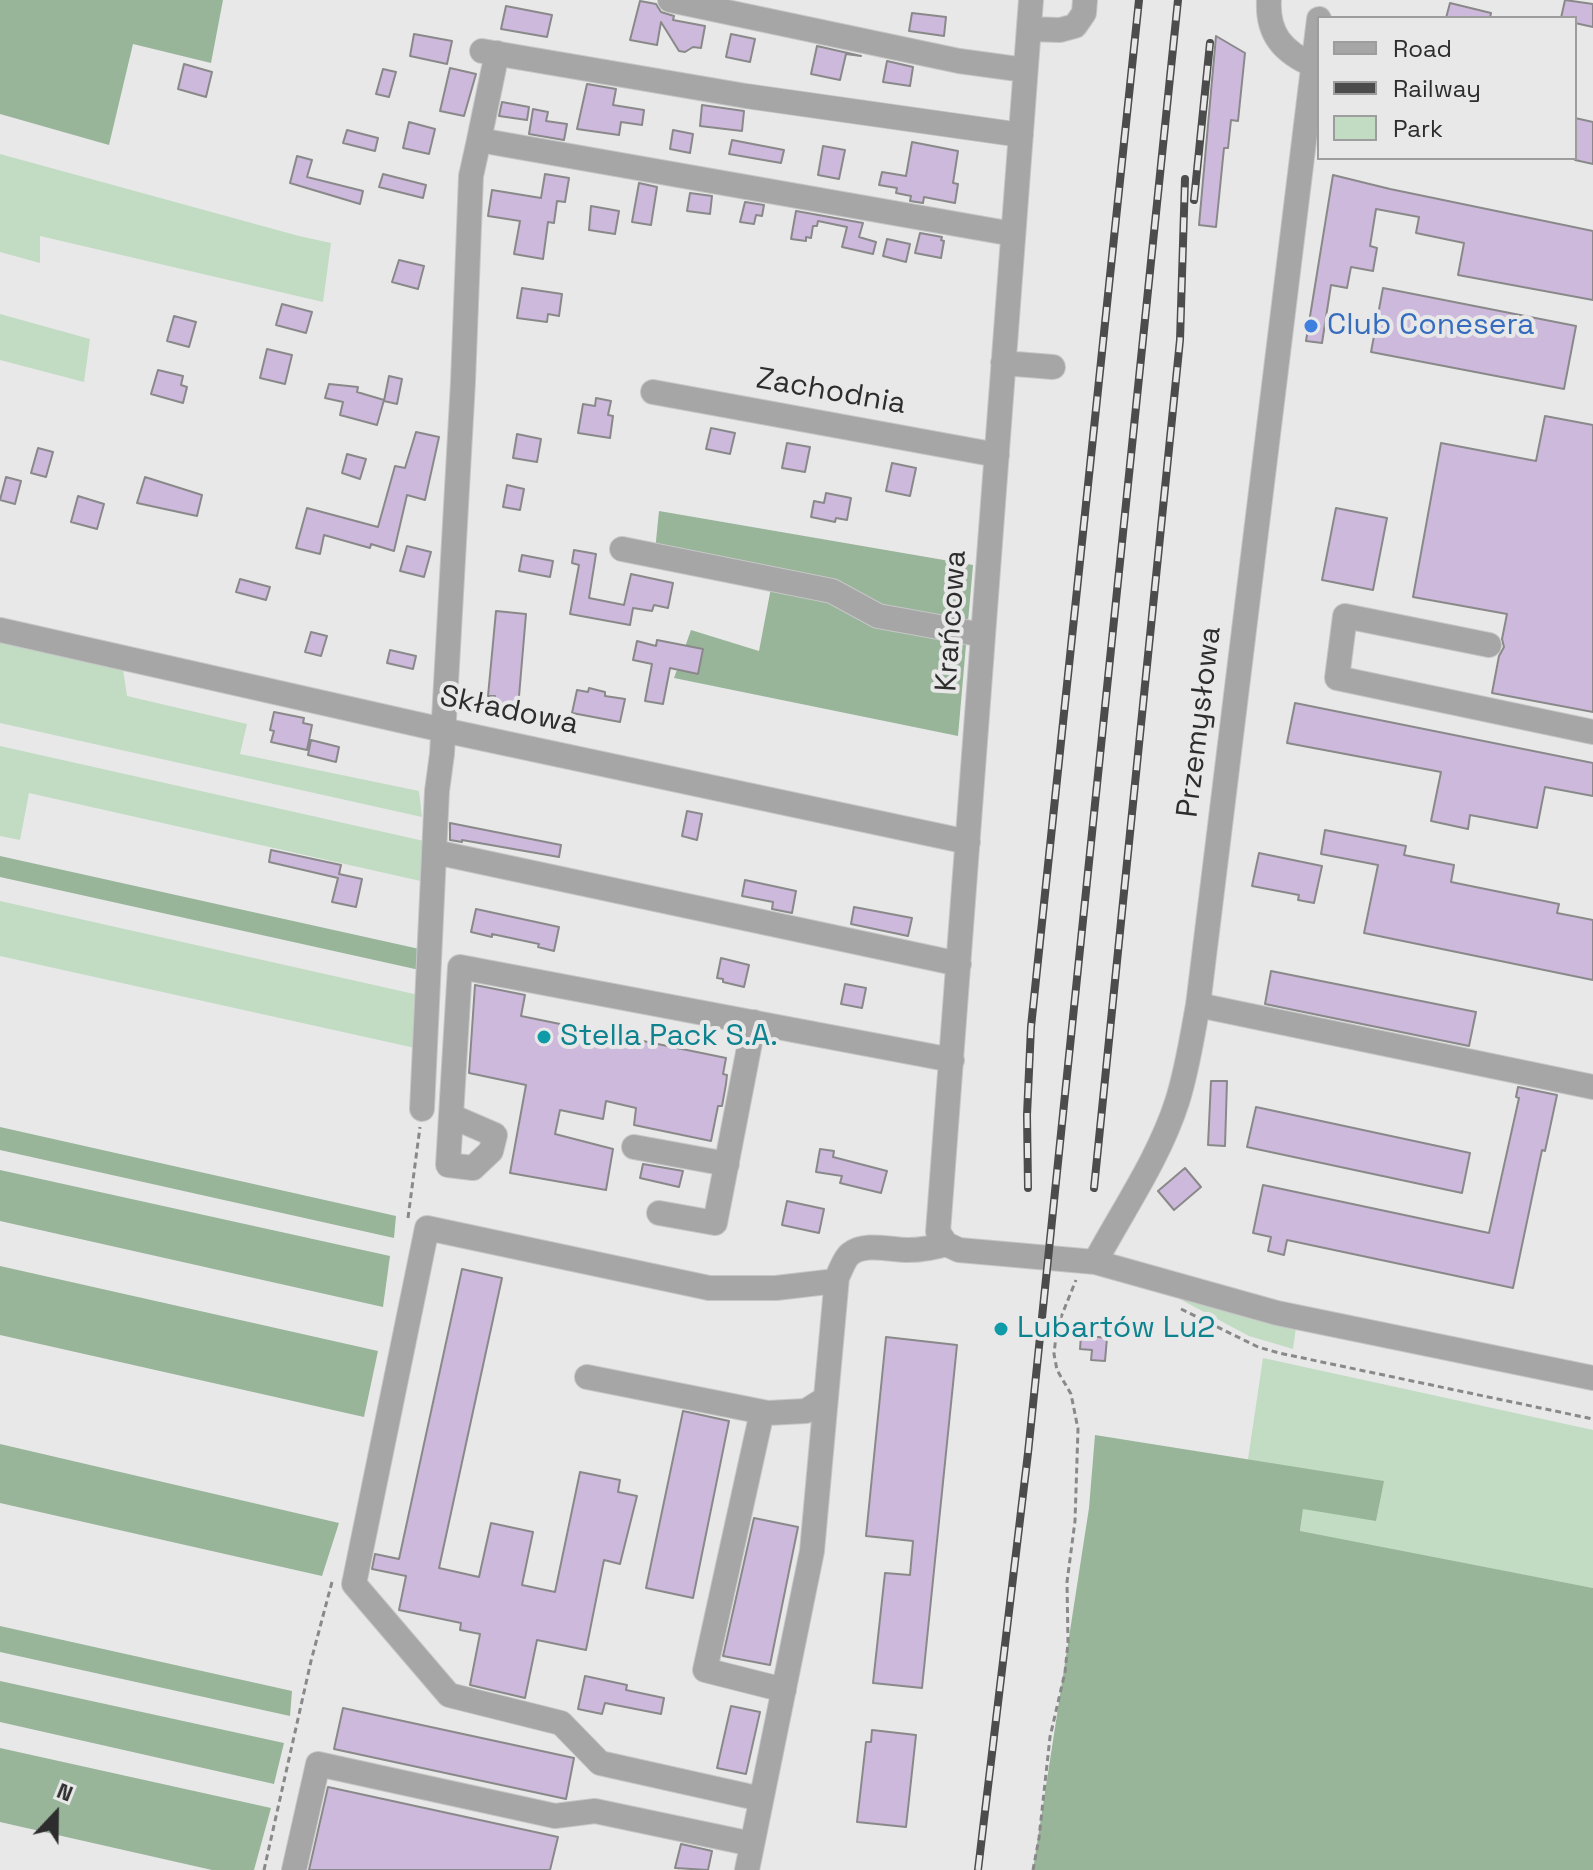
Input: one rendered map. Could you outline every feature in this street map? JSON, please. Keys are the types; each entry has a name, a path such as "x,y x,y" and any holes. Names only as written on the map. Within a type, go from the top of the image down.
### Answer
{"street":[{"path":"670,0 959,61 1025,70"},
{"name":"Krańcowa","path":"946,1244 938,1232 1031,0"},
{"path":"1029,29 1060,30 1075,26 1084,13 1085,0"},
{"path":"1269,0 1273,35 1293,57 1313,65"},
{"name":"Przemysłowa","path":"1087,1261 1154,1155 1177,1103 1198,1005 1317,34"},
{"path":"422,1109 463,382 471,176 479,140 490,52 746,96 1021,135"},
{"path":"479,140 1013,234"},
{"path":"1003,363 1053,367"},
{"name":"Zachodnia","path":"653,392 997,455"},
{"path":"622,549 832,591 878,616 983,635"},
{"path":"1489,645 1345,616 1337,678 1593,732"},
{"name":"Składowa","path":"0,630 443,730 968,842"},
{"path":"435,852 959,964"},
{"path":"451,1116 460,967 952,1060"},
{"path":"1198,1005 1593,1087"},
{"path":"659,1213 715,1223 754,1022"},
{"path":"634,1147 727,1164"},
{"path":"761,1799 600,1763 561,1723 449,1695 354,1584 427,1228 709,1288 776,1288 836,1281"},
{"path":"747,1870 812,1551 836,1281 843,1263 851,1254 876,1247 931,1249 946,1244 959,1250 1087,1261 1277,1313 1593,1378"},
{"path":"587,1377 762,1412 806,1411 825,1399"},
{"path":"762,1412 705,1670 784,1690"},
{"path":"294,1870 318,1764 555,1816 595,1811 752,1844"}],"path":[{"path":"1033,1870 1043,1812 1050,1737 1065,1672 1067,1582 1076,1507 1076,1411 1066,1382 1057,1370 1054,1354 1057,1327 1087,1261"},
{"path":"1173,1304 1258,1347 1279,1353 1593,1419"}],"green space":[{"path":"0,0 223,0 211,63 133,44 109,145 0,114"},
{"path":"0,154 331,243 323,302 40,236 40,263 0,252"},
{"path":"0,314 90,339 84,382 0,360"},
{"path":"659,511 973,565 958,736 674,678 691,630 759,651 774,572 655,551"},
{"path":"0,641 123,669 127,696 247,724 240,754 419,791 422,817 0,723"},
{"path":"0,746 424,841 425,882 29,793 20,840 0,836"},
{"path":"0,856 424,950 424,971 0,877"},
{"path":"0,901 423,996 415,1048 0,956"},
{"path":"0,1127 396,1216 394,1238 0,1150"},
{"path":"0,1170 390,1256 383,1307 0,1221"},
{"path":"0,1266 378,1351 364,1417 0,1335"},
{"path":"1174,1296 1296,1328 1293,1349 1249,1336"},
{"path":"1263,1358 1593,1430 1593,1588 1300,1532 1303,1509 1248,1459"},
{"path":"1095,1435 1384,1481 1376,1521 1303,1509 1300,1531 1593,1588 1593,1870 1033,1870 1089,1508"},
{"path":"0,1444 339,1523 322,1576 0,1503"},
{"path":"0,1626 292,1691 290,1716 0,1652"},
{"path":"0,1681 284,1743 274,1784 0,1722"},
{"path":"0,1748 271,1808 254,1870 212,1870 0,1822"}],"building":[{"path":"1565,0 1593,4 1593,27 1577,23 1577,16 1561,16"},
{"path":"640,1 656,4 661,12 674,16 673,20 705,26 701,48 679,51 661,22 657,45 630,40"},
{"path":"1450,3 1491,13 1490,16 1447,16"},
{"path":"506,6 552,15 547,37 501,29"},
{"path":"912,13 946,17 944,36 909,31"},
{"path":"414,34 452,41 447,64 410,56"},
{"path":"731,34 755,39 750,62 726,57"},
{"path":"1216,36 1245,53 1238,121 1231,120 1228,148 1224,148 1216,227 1199,225"},
{"path":"817,46 861,56 846,54 840,80 811,74"},
{"path":"887,61 913,67 910,86 883,82"},
{"path":"184,64 212,72 206,97 178,89"},
{"path":"450,68 476,74 464,116 440,111"},
{"path":"383,69 396,72 389,97 376,94"},
{"path":"587,84 616,89 613,105 644,110 642,125 621,122 619,135 577,129"},
{"path":"502,102 529,107 527,120 499,116"},
{"path":"702,105 744,111 742,131 700,126"},
{"path":"533,109 548,112 546,121 567,124 564,140 529,134"},
{"path":"1577,118 1593,122 1593,164 1575,160"},
{"path":"409,122 435,129 429,154 403,148"},
{"path":"347,130 378,138 375,151 343,143"},
{"path":"673,130 693,134 690,153 670,149"},
{"path":"732,140 784,150 781,163 729,154"},
{"path":"912,142 958,151 953,183 958,184 955,203 924,197 923,203 910,201 911,196 896,193 897,188 879,185 882,172 906,176"},
{"path":"823,146 845,150 839,179 818,175"},
{"path":"297,156 312,160 307,177 363,191 360,204 290,183"},
{"path":"383,174 426,185 423,198 379,187"},
{"path":"545,174 569,178 565,202 557,201 554,223 548,222 543,259 514,254 520,221 488,216 492,190 541,198"},
{"path":"1333,175 1593,231 1593,300 1458,275 1464,243 1416,233 1419,217 1376,209 1370,246 1377,248 1373,271 1351,267 1347,288 1331,285 1322,343 1306,341"},
{"path":"639,183 657,187 651,225 632,222"},
{"path":"690,193 712,196 710,214 687,211"},
{"path":"745,202 764,205 762,216 756,215 754,224 740,222"},
{"path":"591,206 619,211 615,234 589,230"},
{"path":"796,211 863,223 859,237 876,242 873,254 842,247 847,227 818,221 817,226 813,226 811,238 806,237 806,241 791,239"},
{"path":"920,233 942,237 941,258 915,253"},
{"path":"887,239 910,244 906,262 883,256"},
{"path":"399,260 424,266 418,289 392,282"},
{"path":"522,288 562,294 559,316 548,314 547,322 517,318"},
{"path":"1383,288 1576,326 1564,389 1371,352"},
{"path":"282,304 312,312 306,333 276,325"},
{"path":"174,316 196,322 189,347 167,341"},
{"path":"267,349 292,355 285,384 260,378"},
{"path":"158,370 183,376 181,385 187,387 183,403 151,394"},
{"path":"389,376 402,379 397,404 384,401"},
{"path":"329,384 358,387 357,392 384,400 377,425 340,415 343,402 325,398"},
{"path":"596,398 611,401 608,415 613,416 610,438 578,433 583,404 595,406"},
{"path":"1545,416 1593,425 1593,712 1492,693 1499,656 1504,647 1502,639 1507,614 1413,597 1441,443 1536,461"},
{"path":"711,428 735,433 730,454 706,449"},
{"path":"416,432 439,437 425,500 407,495 394,551 371,544 370,548 324,535 320,554 296,548 307,508 378,527 395,466 405,468"},
{"path":"517,434 541,439 537,462 513,458"},
{"path":"787,443 810,447 805,472 782,468"},
{"path":"38,448 53,452 46,477 31,473"},
{"path":"347,454 366,459 360,479 342,473"},
{"path":"892,463 916,468 910,496 886,491"},
{"path":"6,477 21,481 15,504 0,500"},
{"path":"145,477 202,495 197,516 137,503"},
{"path":"507,485 524,489 520,510 503,507"},
{"path":"826,493 851,498 847,520 836,518 835,522 811,517 814,501 824,503"},
{"path":"78,496 104,504 97,529 71,522"},
{"path":"1336,508 1387,518 1373,590 1322,580"},
{"path":"407,546 431,552 424,577 400,571"},
{"path":"574,550 596,554 589,598 624,605 631,574 673,583 668,608 654,605 652,611 633,608 630,625 570,614 579,565 572,563"},
{"path":"522,555 553,561 550,577 519,571"},
{"path":"240,579 270,587 266,600 236,592"},
{"path":"496,611 526,614 518,708 494,706 495,696 488,696"},
{"path":"311,632 327,636 321,656 305,652"},
{"path":"657,640 703,649 698,674 670,668 663,704 645,701 652,664 633,660 637,641 656,646"},
{"path":"390,650 416,656 413,669 387,663"},
{"path":"589,688 605,692 605,696 625,699 620,722 572,713 577,690 588,692"},
{"path":"1295,703 1593,763 1593,796 1545,787 1537,828 1470,815 1468,829 1431,821 1441,772 1287,743"},
{"path":"274,712 304,718 303,723 312,725 307,750 271,742"},
{"path":"311,740 339,747 336,762 308,755"},
{"path":"687,811 702,814 697,840 682,836"},
{"path":"450,823 561,845 559,857 450,840"},
{"path":"1325,830 1406,846 1404,855 1454,865 1451,882 1559,904 1557,913 1593,920 1593,980 1364,933 1378,865 1321,854"},
{"path":"271,850 341,865 339,874 362,879 356,907 332,902 338,878 269,862"},
{"path":"1259,853 1322,866 1314,903 1298,900 1299,895 1252,886"},
{"path":"745,880 796,891 792,913 772,909 773,902 742,896"},
{"path":"854,907 912,918 908,936 851,924"},
{"path":"476,909 559,927 554,951 538,947 539,944 471,932"},
{"path":"721,958 749,965 744,987 717,978"},
{"path":"1271,971 1476,1012 1469,1046 1265,1004"},
{"path":"845,984 866,988 862,1008 841,1004"},
{"name":"Stella Pack S.A.","path":"475,985 525,995 521,1016 726,1058 723,1074 727,1075 726,1084 711,1141 634,1125 636,1108 606,1101 603,1119 560,1110 555,1134 613,1149 606,1190 510,1173 526,1085 469,1073"},
{"path":"1211,1081 1227,1081 1225,1146 1208,1145"},
{"path":"1518,1087 1557,1095 1513,1288 1287,1240 1284,1255 1268,1251 1271,1237 1253,1233 1263,1185 1489,1233 1519,1098 1516,1097"},
{"path":"1256,1107 1470,1153 1462,1193 1247,1147"},
{"path":"820,1149 834,1151 833,1157 887,1171 881,1193 840,1183 842,1176 816,1172"},
{"path":"643,1164 683,1171 679,1187 640,1178"},
{"path":"1185,1168 1201,1187 1174,1210 1158,1191"},
{"path":"787,1201 824,1209 819,1233 782,1225"},
{"path":"462,1269 502,1278 439,1568 479,1577 491,1523 533,1532 522,1585 555,1592 580,1472 620,1480 618,1492 637,1496 620,1564 604,1560 586,1650 537,1640 525,1698 470,1685 480,1634 460,1630 461,1623 399,1610 406,1576 372,1569 375,1554 399,1559"},
{"path":"1081,1335 1107,1338 1105,1361 1091,1360 1092,1350 1080,1349"},
{"path":"886,1337 957,1345 922,1688 873,1683 885,1573 910,1575 913,1541 866,1536"},
{"path":"683,1411 729,1421 693,1598 646,1588"},
{"path":"754,1518 798,1527 770,1665 723,1656"},
{"path":"585,1676 627,1685 626,1690 664,1698 661,1714 605,1703 602,1714 578,1709"},
{"path":"731,1706 760,1712 746,1774 717,1768"},
{"path":"343,1708 574,1758 566,1799 334,1749"},
{"path":"872,1730 916,1735 906,1827 857,1822 866,1742 871,1742"},
{"path":"328,1787 558,1837 550,1870 309,1870"},
{"path":"681,1844 712,1851 708,1870 675,1868"}],"railway":[{"path":"1028,1188 1031,1027 1139,0"},
{"path":"978,1870 1028,1453 1178,0"},
{"path":"1194,200 1210,43"},
{"path":"1094,1188 1180,340 1185,179"}],"place":[{"name":"Club Conesera","path":"1311,326"},
{"name":"Stella Pack S.A.","path":"544,1037"},
{"name":"Lubartów Lu2","path":"1001,1329"}]}
